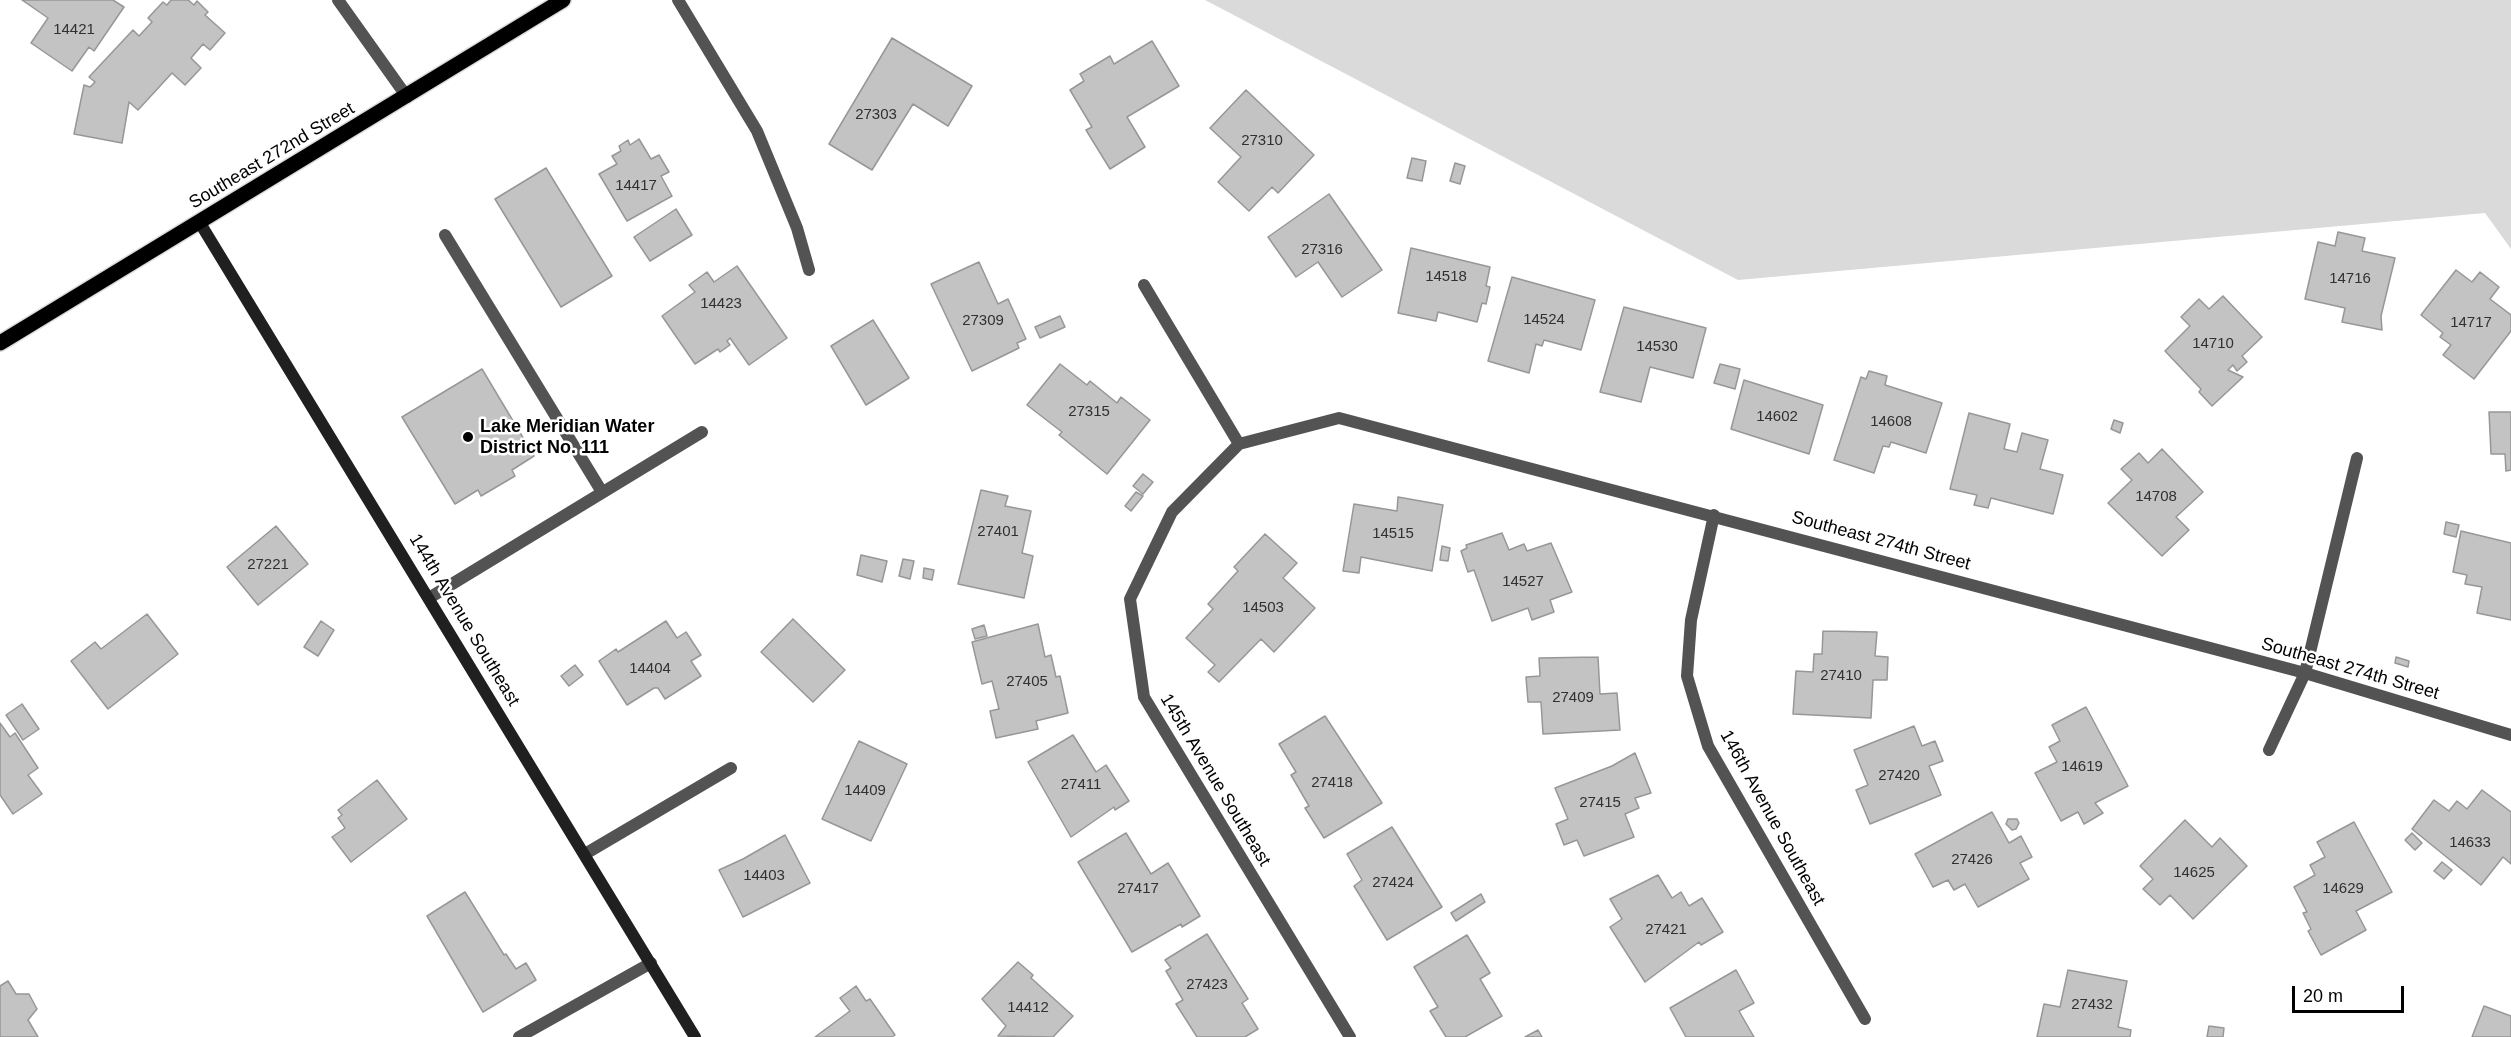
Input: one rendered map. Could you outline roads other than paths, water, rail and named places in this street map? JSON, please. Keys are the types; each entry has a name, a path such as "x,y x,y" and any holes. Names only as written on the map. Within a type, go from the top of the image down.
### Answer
{"main road":[{"name":"Southeast 272nd Street","path":"0,343 563,0"}],"street":[{"path":"338,0 407,97"},
{"path":"678,0 757,131 797,228 809,270"},
{"name":"144th Avenue Southeast","path":"200,223 695,1037"},
{"path":"446,235 602,492"},
{"path":"1144,285 1239,444"},
{"name":"Southeast 274th Street","path":"1239,444 1339,418 1714,515 2305,674 2511,735"},
{"path":"429,598 702,432"},
{"name":"145th Avenue Southeast","path":"1239,444 1172,512 1130,599 1144,698 1350,1037"},
{"path":"2270,750 2305,674 2357,458"},
{"name":"146th Avenue Southeast","path":"1714,515 1691,620 1687,676 1708,746 1865,1019"},
{"path":"585,854 731,768"},
{"path":"519,1037 651,963"}],"place":[{"name":"Lake Meridian Water District No. 111","path":"468,437"}]}
